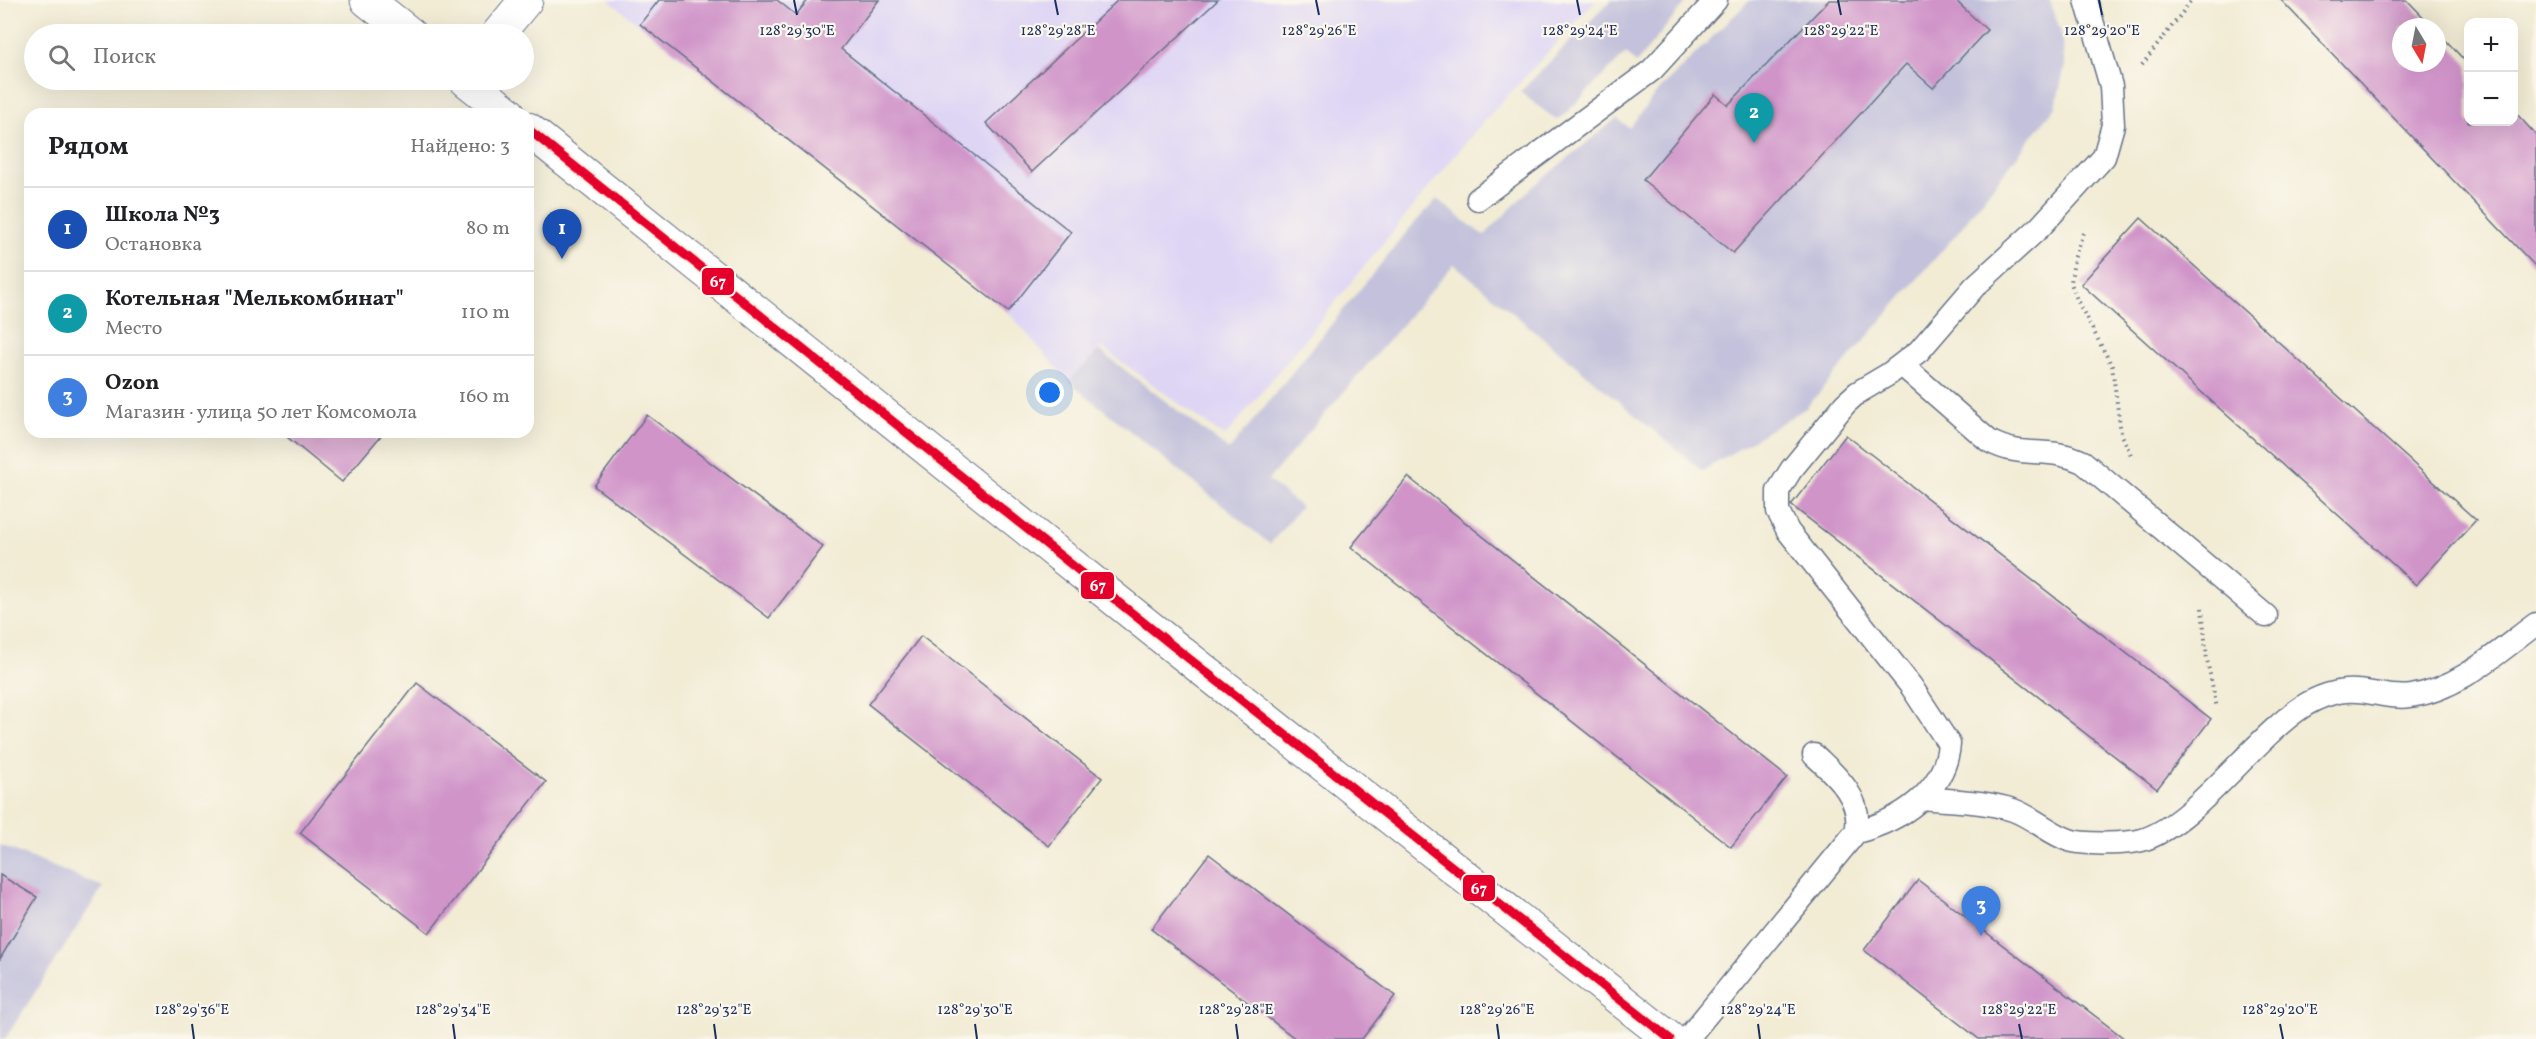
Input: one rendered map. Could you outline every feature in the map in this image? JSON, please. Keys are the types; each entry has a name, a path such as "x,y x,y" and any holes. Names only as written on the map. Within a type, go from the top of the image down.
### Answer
{"street":[{"path":"367,0 397,24"},
{"path":"506,24 526,0"},
{"path":"479,90 501,108"},
{"path":"534,134 1173,646 1670,1039"}],"lane":[{"path":"1478,199 1652,70 1716,0"},
{"path":"1687,1039 1857,832 1880,825 1923,798 1945,769 1949,744 1943,733 1911,686 1788,531 1777,502 1782,482 1845,404 1857,393 1902,365 1919,351 1976,286 2040,227 2104,157 2113,124 2111,86 2086,0"},
{"path":"1902,365 1982,436 2004,449 2024,454 2038,452 2070,455 2084,462 2266,616"},
{"path":"1923,798 2014,810 2069,840 2142,840 2169,826 2197,804 2302,706 2324,695 2356,690 2391,698 2414,696 2445,684 2476,668 2536,624"},
{"path":"1814,755 1850,794 1858,815 1857,832"}],"shaded area":[{"path":"608,0 1596,0 1477,129 1225,437 1101,347 1068,381 1008,312"},
{"path":"1611,0 1688,0 1636,63 1626,53 1558,121 1520,92"},
{"path":"1750,0 2049,0 2060,29 2065,65 2056,106 1953,238 1806,408 1702,471 1454,264 1268,480 1301,507 1270,544 1068,381 1099,350 1229,450 1410,228 1437,199 1484,236 1530,189 1617,118 1629,128 1658,91"},
{"path":"0,845 103,887 5,1039 0,1039"}],"building":[{"path":"659,0 777,0 796,15 808,0 879,0 841,49 1071,232 1008,312 640,24"},
{"path":"1118,0 1218,0 1032,172 986,123"},
{"path":"1829,0 1955,0 1987,30 1933,88 1906,64 1733,253 1643,180 1715,94 1728,105"},
{"path":"2281,0 2407,0 2424,18 2392,18 2392,72 2446,72 2446,41 2464,60 2464,126 2518,126 2518,115 2536,135 2536,267"},
{"path":"2141,218 2476,520 2416,585 2081,284"},
{"path":"647,415 823,547 769,618 594,486"},
{"path":"1846,435 2211,719 2157,789 1791,505"},
{"path":"288,438 379,438 342,482"},
{"path":"1408,477 1787,777 1731,847 1351,547"},
{"path":"921,636 1102,778 1049,846 868,704"},
{"path":"417,683 546,782 429,933 300,833"},
{"path":"1209,854 1395,996 1362,1039 1296,1039 1151,929"},
{"path":"0,875 37,897 0,959"},
{"path":"1918,880 2125,1039 1979,1039 1864,950"}],"transit line":[{"name":"67","path":"534,134 1173,646 1670,1039"}],"place":[{"name":"Котельная \"Мелькомбинат\"","path":"1754,143"},
{"name":"Школа №3","path":"562,259"},
{"name":"Ozon","path":"1981,936"}]}
